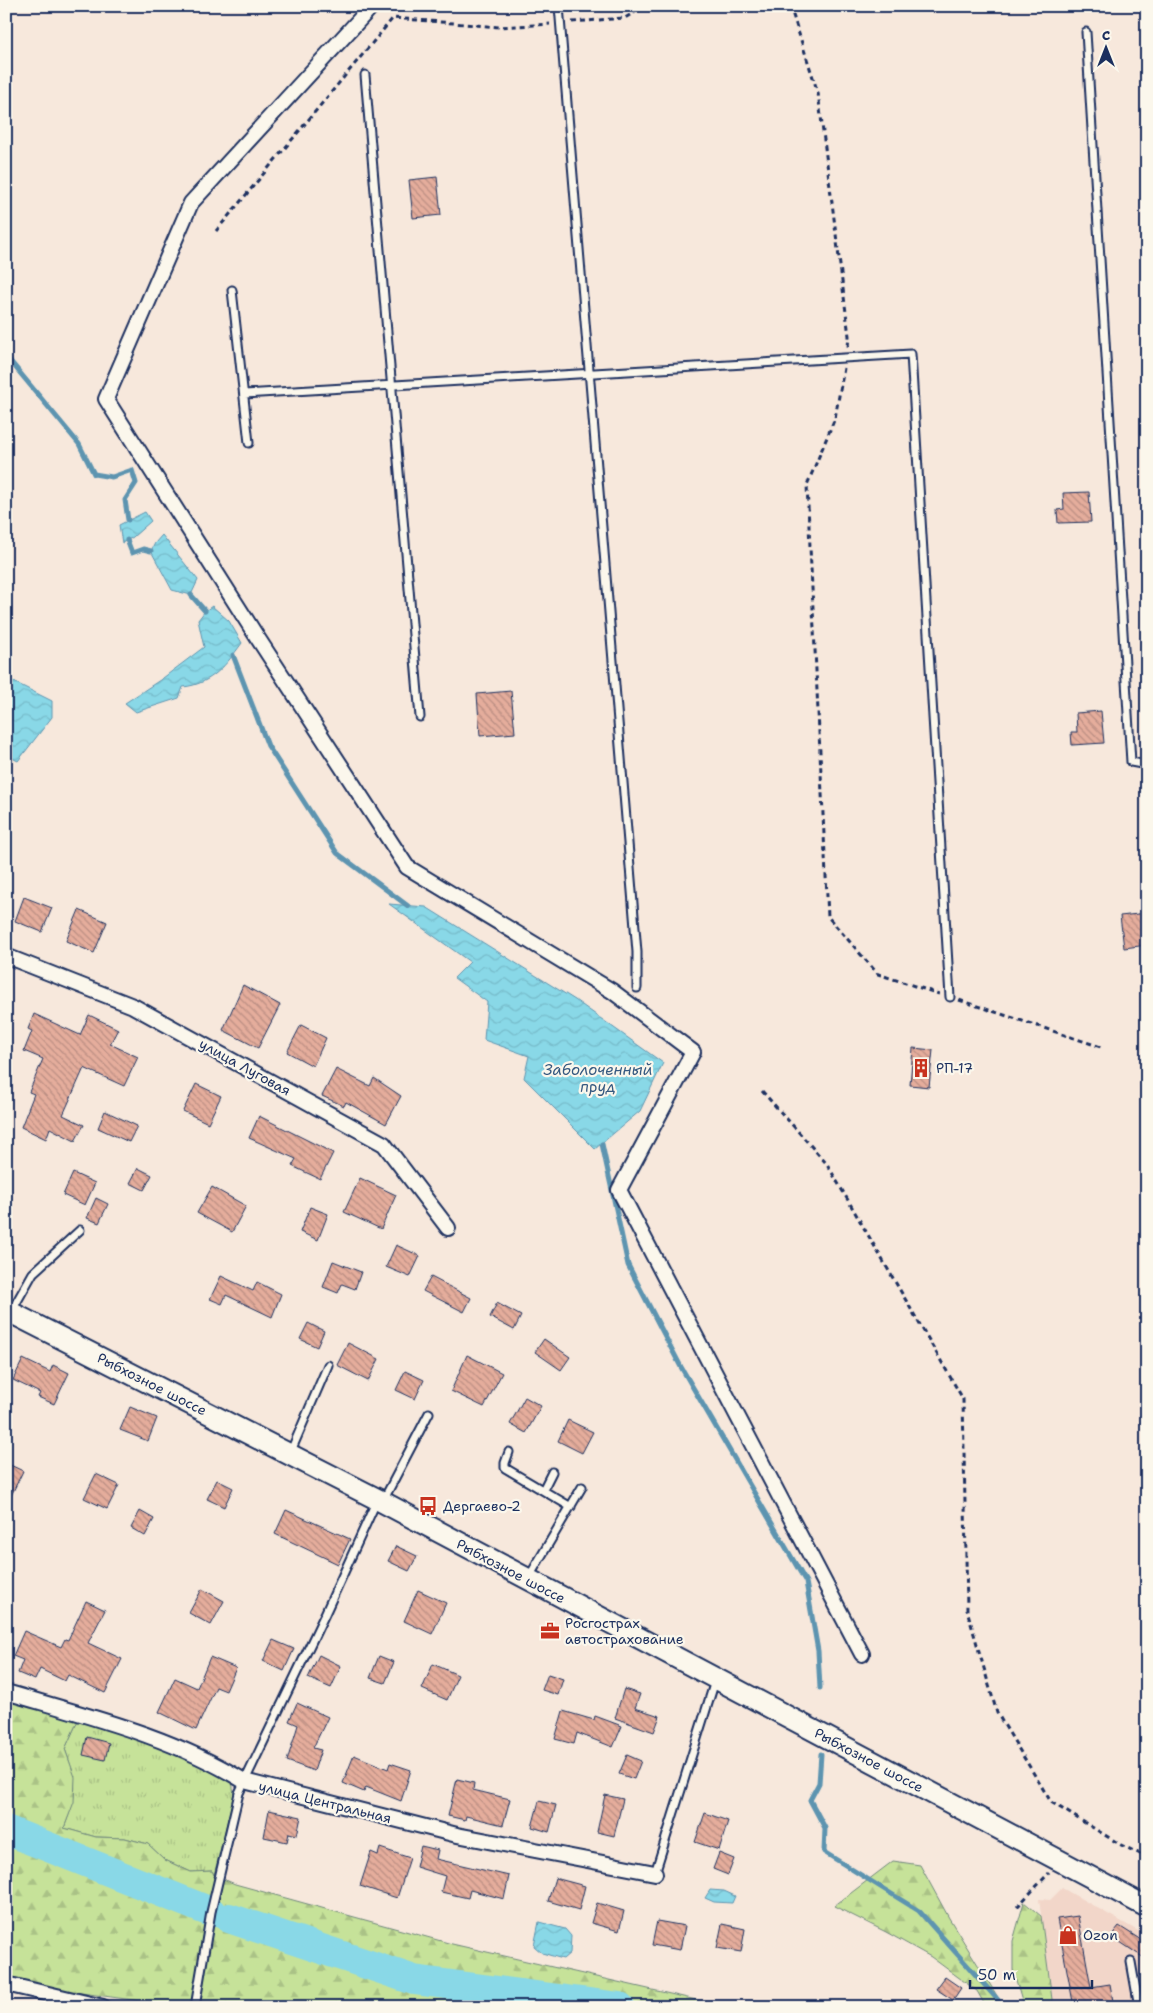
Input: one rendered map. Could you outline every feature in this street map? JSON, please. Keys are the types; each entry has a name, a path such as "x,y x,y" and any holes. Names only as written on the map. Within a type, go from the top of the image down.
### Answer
{"main road":[{"name":"Рыбхозное шоссе","path":"9,1311 380,1501 1147,1907"}],"street":[{"path":"372,6 191,203 106,399 257,637 407,867 612,991 694,1052 619,1190 862,1654"},
{"name":"улица Луговая","path":"6,956 133,1006 384,1144 448,1228"},
{"name":"улица Центральная","path":"6,1692 131,1728 225,1769 244,1781 457,1836 655,1874"},
{"path":"6,1984 103,2007"}],"lane":[{"path":"559,6 637,952 637,988"},
{"path":"1086,32 1131,762 1147,765"},
{"path":"366,75 420,717"},
{"path":"232,290 249,443"},
{"path":"244,394 911,354 950,998"},
{"path":"9,1311 33,1273 80,1230"},
{"path":"291,1450 328,1365"},
{"path":"195,2007 211,1912 239,1793 380,1501 429,1413"},
{"path":"509,1452 505,1468 571,1506"},
{"path":"543,1490 552,1472"},
{"path":"528,1580 582,1487"},
{"path":"655,1874 715,1679"},
{"path":"1131,1962 1139,2007"}],"path":[{"path":"216,231 393,18 500,27 625,18 646,6"},
{"path":"790,6 818,93 850,336 835,418 807,485 828,917 878,974 1104,1048"},
{"path":"762,1091 827,1164 963,1399 967,1610 997,1713 1051,1802 1121,1844 1147,1857"},
{"path":"1017,1907 1060,1861"}],"shaded area":[{"path":"1062,1888 1147,1936 1147,2007 1053,2007 1039,1899 1050,1900"}],"green space":[{"path":"6,1696 79,1718 65,1749 75,1777 74,1802 64,1828 96,1837 125,1838 148,1844 165,1860 191,1872 212,1871 214,1875 235,1884 452,1944 705,2002 799,2007 185,2007 37,1987 6,1979"},
{"path":"79,1718 210,1767 232,1780 234,1795 214,1875 212,1871 191,1872 165,1860 148,1844 125,1838 96,1837 64,1828 72,1806 75,1788 65,1749"},
{"path":"893,1861 920,1865 949,1918 1004,2007 986,2007 977,1991 931,1957 834,1906"},
{"path":"1024,1902 1041,1916 1053,2007 1024,2007 1013,1970 1013,1941"}],"water":[{"path":"145,512 151,521 133,537 122,543 119,525"},
{"path":"162,535 198,580 191,595 172,590 151,551"},
{"path":"212,606 229,621 242,643 224,666 210,678 183,687 179,698 136,712 125,703 163,678 204,647 198,620"},
{"path":"12,681 52,701 52,717 18,761 6,755 6,696"},
{"name":"Заболоченный пруд","path":"389,904 426,907 575,1000 663,1063 640,1111 595,1149 524,1078 529,1056 484,1040 487,1002 454,978 470,962"},
{"path":"710,1890 724,1891 735,1896 732,1903 714,1902 705,1898"},
{"path":"539,1922 565,1929 571,1936 570,1953 563,1959 542,1953 534,1946"}],"building":[{"path":"437,177 441,215 413,218 409,180"},
{"path":"1089,492 1091,522 1058,523 1057,510 1064,509 1063,493"},
{"path":"511,691 515,733 480,736 477,694"},
{"path":"1101,711 1104,743 1072,745 1071,732 1077,732 1076,713"},
{"path":"24,897 52,908 42,932 15,921"},
{"path":"79,910 107,922 94,953 66,941"},
{"path":"1147,913 1147,945 1124,948 1120,916"},
{"path":"243,985 280,1005 258,1048 223,1030"},
{"path":"34,1014 80,1035 89,1015 118,1029 110,1044 138,1057 124,1086 84,1068 63,1115 84,1125 75,1141 50,1128 46,1139 21,1127 34,1094 29,1092 43,1059 24,1051 32,1031 28,1029"},
{"path":"301,1025 326,1038 313,1066 287,1052"},
{"name":"РП-17","path":"913,1048 933,1050 929,1087 910,1085"},
{"path":"336,1069 370,1086 374,1078 401,1096 386,1124 346,1102 344,1106 322,1096"},
{"path":"196,1084 221,1096 208,1123 183,1111"},
{"path":"105,1111 137,1126 129,1142 98,1128"},
{"path":"259,1116 333,1153 320,1179 292,1166 296,1159 249,1138"},
{"path":"138,1168 152,1175 144,1190 130,1183"},
{"path":"73,1173 95,1183 85,1205 63,1195"},
{"path":"360,1178 396,1195 381,1229 344,1212"},
{"path":"212,1187 246,1206 232,1232 197,1213"},
{"path":"96,1198 108,1204 99,1223 87,1218"},
{"path":"310,1207 328,1214 318,1240 300,1232"},
{"path":"396,1245 420,1256 410,1277 386,1267"},
{"path":"333,1261 361,1272 355,1289 342,1284 338,1293 323,1287"},
{"path":"221,1276 253,1291 257,1282 281,1294 272,1317 226,1295 222,1304 210,1299"},
{"path":"431,1277 471,1298 464,1312 423,1291"},
{"path":"497,1303 521,1316 514,1330 490,1317"},
{"path":"308,1323 324,1331 317,1347 300,1339"},
{"path":"544,1339 570,1357 561,1370 535,1352"},
{"path":"348,1343 379,1359 368,1381 337,1365"},
{"path":"467,1355 502,1373 484,1407 451,1391"},
{"path":"23,1359 50,1372 53,1365 69,1373 54,1404 38,1397 40,1393 13,1380"},
{"path":"405,1371 424,1380 415,1399 396,1390"},
{"path":"525,1397 541,1406 526,1433 510,1424"},
{"path":"130,1407 157,1418 148,1441 120,1430"},
{"path":"568,1420 593,1432 582,1453 558,1441"},
{"path":"6,1463 23,1471 6,1506"},
{"path":"96,1474 119,1485 107,1509 84,1498"},
{"path":"217,1480 233,1488 224,1507 207,1499"},
{"path":"286,1510 350,1539 338,1564 275,1534"},
{"path":"140,1511 154,1519 145,1536 131,1528"},
{"path":"396,1546 417,1556 409,1571 388,1561"},
{"path":"202,1589 224,1601 211,1625 189,1613"},
{"path":"418,1590 446,1603 432,1634 404,1621"},
{"path":"86,1601 105,1610 88,1643 122,1659 105,1693 68,1675 65,1681 40,1669 35,1680 18,1673 23,1660 13,1656 24,1631 61,1647 65,1639 68,1640"},
{"path":"273,1640 294,1649 284,1671 263,1661"},
{"path":"319,1655 341,1666 331,1688 308,1678"},
{"path":"379,1656 394,1662 385,1683 370,1678"},
{"path":"210,1657 236,1668 226,1691 216,1687 196,1730 159,1712 175,1678 197,1688"},
{"path":"433,1664 458,1675 447,1700 422,1689"},
{"path":"548,1674 563,1679 558,1695 542,1690"},
{"path":"624,1689 640,1694 635,1708 660,1716 654,1732 615,1718"},
{"path":"297,1703 328,1717 313,1748 321,1750 314,1771 287,1761 298,1725 289,1721"},
{"path":"563,1711 594,1720 595,1716 622,1726 613,1747 577,1733 574,1744 555,1739"},
{"path":"87,1737 109,1743 105,1760 83,1755"},
{"path":"354,1755 388,1769 390,1763 411,1770 401,1801 366,1787 364,1792 343,1783"},
{"path":"627,1755 641,1761 634,1779 619,1774"},
{"path":"457,1779 474,1783 473,1790 510,1799 503,1825 466,1816 465,1820 448,1816"},
{"path":"605,1795 623,1799 614,1836 597,1832"},
{"path":"539,1801 556,1805 549,1832 532,1827"},
{"path":"269,1810 301,1817 297,1835 289,1833 287,1842 264,1837"},
{"path":"705,1813 728,1821 719,1850 695,1842"},
{"path":"421,1846 438,1850 436,1859 509,1876 504,1899 470,1890 468,1898 441,1892 445,1876 416,1867"},
{"path":"380,1848 410,1858 397,1898 360,1886 371,1852 378,1855"},
{"path":"719,1853 734,1859 728,1875 713,1869"},
{"path":"555,1878 585,1886 579,1910 548,1901"},
{"path":"597,1903 624,1911 619,1931 591,1923"},
{"path":"1078,1916 1091,1987 1110,1984 1114,2007 1074,2007 1057,1919"},
{"path":"657,1921 685,1926 680,1950 652,1945"},
{"path":"722,1924 745,1929 741,1952 717,1948"},
{"path":"1119,1926 1147,1946 1147,1960 1111,1936"},
{"path":"945,1977 961,1988 953,2000 936,1989"}],"waterway":[{"path":"6,356 79,444 94,474 112,477 132,470 136,483 125,500 128,520"},
{"path":"127,540 132,553 143,549 151,551"},
{"path":"191,595 205,611"},
{"path":"233,655 268,746 337,853 408,906"},
{"path":"602,1144 628,1265 681,1367 806,1582 818,1651 820,1688"},
{"path":"821,1754 819,1783 810,1800 825,1828 824,1852 919,1911 998,2000 1000,2007"},
{"path":"6,1830 211,1912"},
{"path":"229,1918 414,1980 620,2007"}],"place":[{"name":"РП-17","path":"921,1068"},
{"name":"Дергаево-2","path":"428,1506"},
{"name":"Росгострах автострахование","path":"550,1631"},
{"name":"Ozon","path":"1068,1935"}]}
